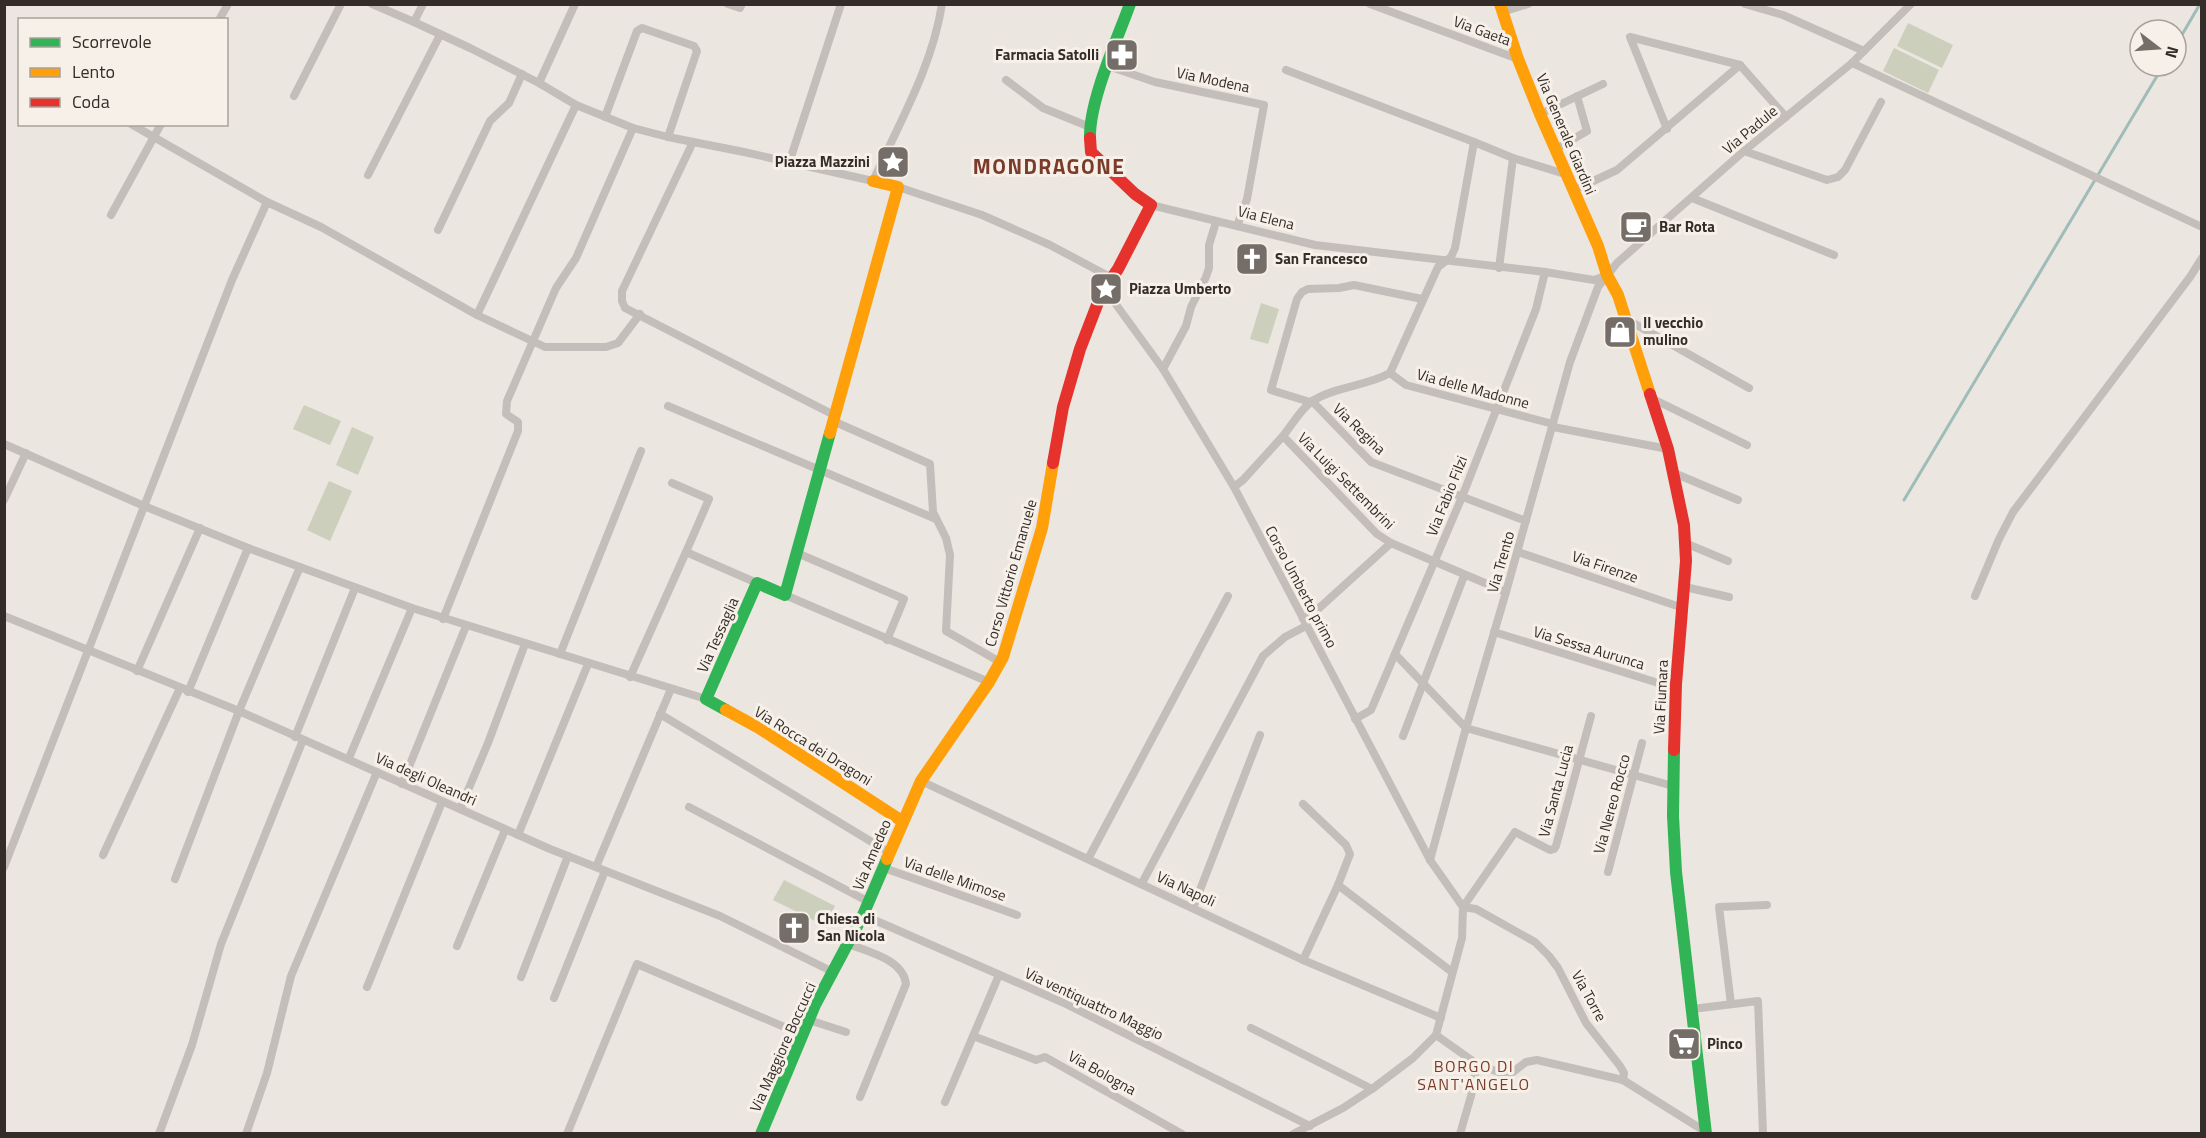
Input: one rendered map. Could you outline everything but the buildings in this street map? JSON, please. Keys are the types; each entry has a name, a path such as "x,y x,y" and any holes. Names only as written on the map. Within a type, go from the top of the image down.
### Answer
{"street":[{"path":"220,18 228,4"},
{"path":"294,96 341,4"},
{"path":"372,4 522,74 576,105 633,128 898,187 982,215 1050,245 1110,282"},
{"path":"414,22 423,4"},
{"path":"539,83 575,4"},
{"path":"728,4 740,8 742,4"},
{"path":"789,163 841,4"},
{"path":"873,181 923,76 938,31 942,4"},
{"name":"Via Elena","path":"1130,4 1097,97 1090,127 1091,152 1135,194 1151,205 1315,246 1545,272 1594,280 1607,275"},
{"name":"Via Gaeta","path":"1370,4 1518,58"},
{"path":"1501,8 1528,4"},
{"path":"1745,4 1783,15 1864,51"},
{"name":"Via Padule","path":"1607,275 1617,263 1744,151 1852,63 1911,4"},
{"name":"Via Generale Giardini","path":"1501,8 1540,114 1598,246 1607,275"},
{"path":"605,117 637,31 642,28 694,46 697,51 668,137"},
{"path":"368,175 440,34"},
{"path":"1667,129 1630,37 1740,65 1786,117"},
{"path":"1852,63 2202,226"},
{"path":"1574,190 1617,170 1740,65"},
{"name":"Via Modena","path":"1108,66 1155,82 1264,105 1247,199 1237,226"},
{"path":"1286,70 1513,158 1568,175"},
{"path":"438,230 490,121 509,103 522,74"},
{"path":"1006,80 1043,108 1090,127"},
{"path":"1540,114 1603,84"},
{"path":"1556,150 1587,131 1577,96"},
{"path":"1744,151 1827,180 1833,179 1845,170 1881,102"},
{"path":"477,315 576,105"},
{"path":"135,126 267,202 321,227 477,315 545,347 606,347 618,343 640,314"},
{"path":"111,215 160,126"},
{"path":"443,619 518,431 518,422 506,414 505,408 556,288 576,258 633,128"},
{"path":"693,142 622,291 625,308 833,418 930,464 932,501 936,519 946,538 950,555 946,631 1000,662"},
{"path":"1283,436 1311,401 1329,393 1382,377 1390,372 1438,267 1451,257 1455,248 1474,142"},
{"path":"1499,267 1513,158"},
{"path":"785,595 898,187"},
{"path":"1692,198 1834,255"},
{"path":"4,867 232,280 267,202"},
{"name":"Corso Vittorio Emanuele","path":"921,781 989,682 1000,662 1042,528 1063,407 1070,383 1102,292 1110,282 1151,205"},
{"path":"1163,369 1186,326 1191,307 1206,277 1209,268 1209,245 1216,222"},
{"path":"1975,596 2013,512 2177,295 2202,258"},
{"name":"Via Fabio Filzi","path":"1355,719 1371,710 1434,563 1536,309 1545,272"},
{"name":"Via Fiumara","path":"1607,275 1618,295 1668,449 1685,543 1685,587 1676,684 1673,786 1676,872 1708,1133"},
{"name":"Via Trento","path":"1430,860 1570,362 1598,286 1607,275"},
{"name":"Corso Umberto primo","path":"1110,282 1112,299 1163,369 1233,487 1430,860 1463,907"},
{"path":"1311,401 1271,390 1297,299 1302,292 1308,289 1354,285 1422,299"},
{"path":"1626,319 1749,388"},
{"name":"Via delle Madonne","path":"1390,372 1406,385 1553,425 1668,449"},
{"path":"1653,399 1748,445"},
{"name":"Via Regina","path":"1311,401 1371,462 1526,521"},
{"path":"668,406 936,519"},
{"name":"Via Luigi Settembrini","path":"1233,487 1243,480 1283,436 1377,534 1434,563 1506,592"},
{"path":"4,444 144,506 355,588 525,645 706,699"},
{"path":"560,654 641,451"},
{"path":"4,500 26,453"},
{"path":"1674,473 1738,500"},
{"path":"630,677 709,499 672,483"},
{"path":"137,671 200,528"},
{"name":"Via Luigi Settembrini","path":"1142,883 1263,656 1391,543"},
{"path":"1685,543 1728,561"},
{"path":"103,855 184,690 248,548"},
{"path":"686,552 886,640 989,682"},
{"name":"Via Firenze","path":"1518,552 1683,608"},
{"path":"797,553 904,599 886,640"},
{"path":"175,879 239,711 300,567"},
{"path":"1403,736 1464,576"},
{"name":"Via Tessaglia","path":"706,699 757,583"},
{"path":"1685,587 1729,597"},
{"path":"159,1134 192,1045 221,944 355,588"},
{"path":"1088,859 1228,597"},
{"path":"349,758 411,608"},
{"name":"Via degli Oleandri","path":"4,616 239,711 568,856 720,916 833,972"},
{"path":"402,784 466,626"},
{"name":"Via Sessa Aurunca","path":"1494,632 1668,686 1676,684"},
{"path":"460,809 525,645"},
{"path":"1395,654 1466,728 1673,786"},
{"path":"518,835 588,664"},
{"path":"596,867 671,689"},
{"name":"Via Rocca dei Dragoni","path":"706,699 785,744 902,821"},
{"path":"660,714 890,853"},
{"name":"Via Santa Lucia","path":"1463,907 1515,832 1554,849 1591,716"},
{"path":"1193,908 1260,735"},
{"name":"Via Nereo Rocco","path":"1608,872 1642,743"},
{"path":"246,1134 267,1073 291,976 377,772"},
{"name":"Via Napoli","path":"921,781 1303,960 1441,1018"},
{"name":"Via Amedeo","path":"833,972 869,902 921,781"},
{"path":"367,987 442,802"},
{"path":"1303,804 1346,845 1350,854 1303,960"},
{"path":"690,807 869,902"},
{"path":"457,946 506,830"},
{"path":"521,977 568,856"},
{"name":"Via delle Mimose","path":"884,868 1017,915"},
{"path":"554,998 604,871"},
{"path":"1338,885 1452,972"},
{"path":"1731,1004 1719,907 1767,905"},
{"path":"1293,1134 1372,1089 1413,1058 1436,1035 1462,938 1463,907"},
{"name":"Via Torre","path":"1463,907 1476,909 1535,942 1549,956 1558,968 1586,1023 1620,1066 1624,1073 1623,1080"},
{"name":"Via ventiquattro Maggio","path":"863,915 1064,1003 1310,1126"},
{"path":"849,944 892,962 905,977 906,984 860,1097"},
{"path":"567,1134 637,964 803,1035"},
{"name":"Via Maggiore Boccucci","path":"761,1134 809,1020 833,972"},
{"path":"945,1102 999,975"},
{"path":"1692,1009 1758,1001 1763,1134"},
{"path":"809,1020 846,1032"},
{"path":"1251,1028 1372,1089"},
{"path":"1436,1035 1477,1064 1509,1074 1526,1062 1537,1060 1623,1080 1708,1133"},
{"name":"Via Bologna","path":"973,1036 1036,1060 1045,1057 1182,1134"},
{"path":"1460,1134 1477,1064"}],"green space":[{"path":"1908,23 1953,45 1942,68 1897,46"},
{"path":"1894,48 1939,70 1928,93 1883,71"},
{"path":"1261,303 1279,309 1268,344 1250,339"},
{"path":"304,405 341,421 330,445 293,429"},
{"path":"352,427 374,437 358,475 336,465"},
{"path":"329,481 352,491 330,541 307,530"},
{"path":"784,880 835,906 825,926 773,900"}],"shaded area":[{"name":"Piazza Mazzini","path":"895,146 905,151 891,178 881,173"}],"waterway":[{"path":"2188,24 2200,4"},
{"path":"1904,500 2156,78"}],"traffic: fast":[{"path":"1090,138 1099,89 1130,4"},
{"path":"726,710 706,699 757,583 785,595 830,433"},
{"path":"1674,750 1673,816 1676,872 1706,1134"},
{"path":"761,1134 815,1005 863,915 887,859"}],"traffic: slow":[{"path":"1500,4 1518,59 1540,114 1598,246 1607,275 1618,295 1650,394"},
{"path":"830,433 898,187 873,181"},
{"path":"887,859 921,781 989,682 1003,657 1042,528 1053,463"},
{"path":"726,710 759,728 902,821"}],"traffic: jam":[{"path":"1053,463 1063,407 1080,349 1102,292 1118,269 1151,205 1135,194 1091,152 1090,138"},
{"path":"1650,394 1668,449 1684,525 1686,561 1676,684 1674,750"}],"place":[{"name":"Farmacia Satolli","path":"1122,55"},
{"name":"Piazza Mazzini","path":"893,162"},
{"name":"Bar Rota","path":"1636,227"},
{"name":"San Francesco","path":"1252,259"},
{"name":"Piazza Umberto","path":"1106,289"},
{"name":"Il vecchio mulino","path":"1620,332"},
{"name":"Chiesa di San Nicola","path":"794,928"},
{"name":"Pinco","path":"1684,1044"}],"district":[{"name":"MONDRAGONE","path":"1049,167"},
{"name":"BORGO DI SANT'ANGELO","path":"1474,1075"}]}
